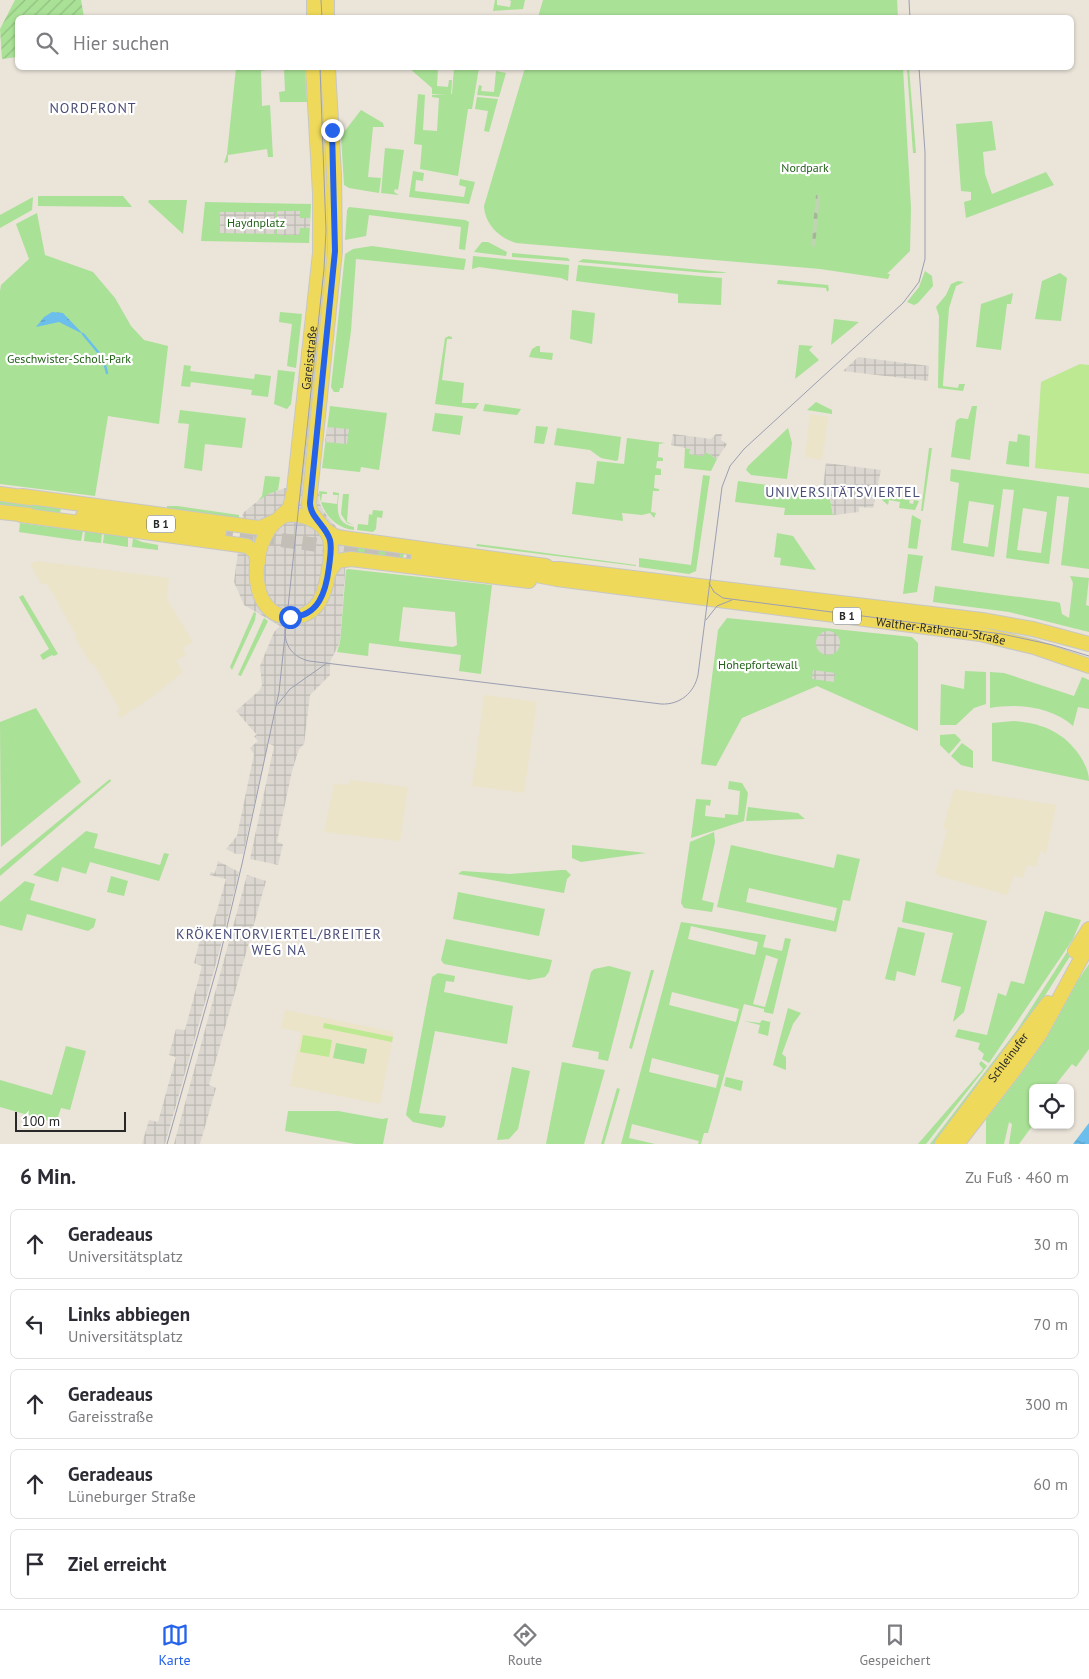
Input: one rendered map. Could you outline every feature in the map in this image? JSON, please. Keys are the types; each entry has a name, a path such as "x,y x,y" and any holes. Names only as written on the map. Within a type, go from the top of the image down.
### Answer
{"main road":[{"path":"314,0 314,15"},
{"path":"326,0 327,15"},
{"path":"313,70 327,194"},
{"path":"327,194 328,70"},
{"name":"Gareisstraße","path":"278,519 290,508 294,490 327,194"},
{"name":"Gareisstraße","path":"324,528 310,511 310,503 335,251 327,194"},
{"name":"B 1","path":"0,494 22,496 103,516 219,532"},
{"path":"22,496 260,528 288,515 301,516 324,528 336,537 504,559 558,574"},
{"name":"B 1","path":"0,512 21,515 103,516"},
{"path":"21,515 247,546 257,554 258,590 264,603 275,613 286,617 297,617 309,612 320,602 326,590 331,546 324,528"},
{"path":"258,562 262,541 278,519"},
{"path":"328,572 335,562 348,558 536,582 558,574"},
{"name":"Walther-Rathenau-Straße","path":"418,558 510,570 714,588 1002,623 1050,633 1089,644"},
{"name":"Walther-Rathenau-Straße","path":"558,574 700,596 980,634 1027,645 1089,666"},
{"path":"700,596 714,588"},
{"path":"1033,1034 1089,929"},
{"name":"Schleinufer","path":"957,1144 1012,1074 1033,1034 1089,944"},
{"path":"1033,1034 1089,960"},
{"name":"Schleinufer","path":"942,1144 1033,1034"}],"shaded area":[{"name":"Haydnplatz","path":"277,211 300,211 300,218 310,218 310,228 300,228 299,235 277,235"},
{"path":"220,212 275,212 275,234 220,233"},
{"path":"858,357 929,366 928,381 843,371"},
{"path":"810,414 828,417 822,460 805,457"},
{"path":"327,427 349,429 347,444 325,442"},
{"path":"673,434 711,439 716,434 722,434 721,440 727,444 717,459 706,452 703,456 689,454 690,449 671,445"},
{"path":"826,463 881,470 873,508 859,507 859,512 833,515 829,493 823,487"},
{"path":"285,488 298,488 319,493 320,504 324,512 337,528 348,531 340,642 330,662 330,675 310,695 304,744 299,749 292,771 277,842 283,844 278,865 250,859 274,746 268,743 243,854 236,854 226,849 237,836 254,754 250,748 258,741 254,736 257,735 236,711 260,690 262,685 260,666 274,632 280,626 244,605 234,582 243,513 268,494"},
{"path":"38,561 169,578 167,599 193,642 183,648 186,655 176,661 183,672 148,700 120,718 117,712 120,710 93,663 91,664 74,636 76,635 53,594 46,583 42,585 30,564"},
{"path":"828,631 837,634 840,643 837,652 828,655 819,652 816,643 819,634"},
{"path":"813,670 835,673 834,682 812,679"},
{"path":"484,695 537,702 524,793 472,786"},
{"path":"350,780 408,787 400,841 324,832 334,784 349,785"},
{"path":"954,789 1056,805 1046,854 1040,851 1036,867 1027,865 1023,878 1014,875 1007,895 935,875 947,830 943,828"},
{"path":"218,861 239,872 220,949 165,1144 142,1144 149,1120 158,1122 176,1057 169,1055 176,1029 185,1030 202,966 194,963 201,936 209,938 226,879 210,875 211,872 215,873"},
{"path":"247,875 266,881 209,1085 216,1088 200,1144 174,1144"},
{"path":"285,1010 394,1032 380,1104 290,1086 301,1032 281,1028"}],"green space":[{"path":"15,0 81,0 84,15 15,15 15,57 2,59 0,29"},
{"path":"495,0 497,0 497,5 510,7 511,1 509,0 525,0 523,9 493,11"},
{"path":"543,0 897,0 898,15 539,15"},
{"path":"236,70 266,70 261,71 262,106 270,105 273,157 268,157 267,149 228,155 228,162 224,163 227,154"},
{"path":"284,70 305,70 307,102 280,102 279,92 285,91"},
{"path":"411,70 438,70 437,86 448,87 449,80 452,80 451,95 432,94 432,88"},
{"path":"454,70 479,70 472,109 468,109 458,176 420,169 422,145 414,144 418,94 425,95 423,130 437,131 439,98 432,97 432,95 452,94"},
{"name":"Nordpark","path":"524,70 903,70 911,208 910,251 887,274 890,274 888,279 820,269 516,243 504,238 494,230 487,219 484,206"},
{"path":"907,70 909,70 916,153 913,153"},
{"path":"496,71 506,73 499,97 477,95 479,85 482,86 481,91 494,92"},
{"path":"477,97 498,99 489,132 484,131 488,111 475,109"},
{"path":"361,110 383,123 384,127 373,127 368,177 381,178 379,193 349,188 344,185 341,136"},
{"path":"992,121 996,150 983,152 985,174 992,194 1046,172 1054,185 966,218 964,202 971,200 971,192 961,191 956,124"},
{"path":"385,148 404,150 398,190 395,189 394,192 399,195 381,193"},
{"path":"413,171 424,173 423,181 416,180 415,191 464,197 466,187 459,185 460,179 475,182 469,204 409,197"},
{"path":"816,195 820,195 815,247 811,246"},
{"path":"38,196 123,196 132,207 38,206"},
{"path":"33,197 32,210 0,228 0,215"},
{"path":"149,200 187,200 183,234 148,202"},
{"name":"Haydnplatz","path":"205,202 311,204 309,243 201,241"},
{"path":"349,207 465,220 469,222 465,250 459,249 461,227 369,215 366,236 345,240 347,210"},
{"name":"Geschwister-Scholl-Park","path":"37,213 45,255 93,272 115,298 131,326 144,340 168,346 159,424 108,416 95,496 0,484 0,291 1,285 29,259 16,224"},
{"path":"482,242 488,242 507,252 506,256 474,252"},
{"path":"372,246 466,259 464,270 356,259 351,331 343,388 340,388 339,392 334,392 331,387 345,254 353,249"},
{"path":"512,253 568,258 570,261 512,257"},
{"path":"473,256 569,265 568,281 561,278 479,267 472,269"},
{"path":"583,259 723,272 727,273 578,262"},
{"path":"578,265 722,278 721,305 678,303 678,294 576,281"},
{"path":"925,271 932,276 933,286 918,303 914,305 907,302 919,287"},
{"path":"1060,273 1067,278 1061,321 1035,319 1042,281"},
{"path":"778,280 828,285 829,290 827,292 826,288 777,284"},
{"path":"958,281 964,282 956,286 949,308 943,386 958,388 959,384 965,384 963,391 938,388 939,316 936,307 946,295 951,284"},
{"path":"1013,293 1011,304 1007,304 1001,350 976,347 981,304"},
{"path":"572,310 595,313 592,344 570,339"},
{"path":"280,312 302,314 296,368 287,366 292,324 279,322"},
{"path":"834,319 859,322 831,345"},
{"path":"449,336 452,339 447,339 442,380 464,383 462,403 479,403 475,409 435,404 445,338"},
{"path":"799,345 813,346 809,350 819,360 795,379"},
{"path":"540,346 540,352 553,353 552,360 529,357 532,349"},
{"path":"1080,364 1089,365 1089,474 1035,468 1041,382"},
{"path":"184,365 191,366 190,371 254,379 255,374 271,376 268,397 251,395 252,390 191,382 190,387 181,386"},
{"path":"278,370 295,372 291,404 287,409 274,404"},
{"path":"816,402 832,410 832,414 807,410"},
{"path":"485,404 521,409 517,415 483,411"},
{"path":"330,406 387,413 379,470 361,467 360,472 322,468"},
{"path":"972,406 977,406 970,460 951,457 956,421 960,418 968,419"},
{"path":"180,410 246,418 242,448 205,444 202,471 184,468 189,424 178,423"},
{"path":"435,413 463,416 460,435 432,431"},
{"path":"536,426 548,427 544,444 534,443"},
{"path":"557,428 621,437 618,460 601,458 590,450 554,445"},
{"path":"788,428 792,443 787,479 751,475 746,470 748,466"},
{"path":"1018,434 1030,436 1029,467 1006,464 1009,441 1017,442"},
{"path":"627,438 665,443 659,444 658,457 663,458 663,461 657,461 656,468 661,469 661,475 655,475 654,488 659,489 659,491 653,491 651,512 656,513 654,518 650,513 642,515 622,513 623,521 572,514 576,482 594,484 597,461 624,464"},
{"path":"685,448 690,449 690,454 703,456 706,452 717,459 711,471 684,468"},
{"path":"929,448 932,448 923,511 921,511"},
{"path":"951,469 1089,488 1089,569 1061,565 1069,497 1057,496 1049,564 1006,558 1014,490 1003,489 994,557 951,550 959,483 950,481","holes":["969,501 994,505 988,547 963,543","1023,508 1047,512 1041,553 1017,550"]},
{"path":"703,475 710,476 696,571 689,574 639,567 639,558 691,565"},
{"path":"265,476 280,477 278,490 258,501 262,496"},
{"path":"738,481 829,493 833,515 784,515 785,508 735,502"},
{"path":"875,489 879,489 878,496 910,500 909,503 913,504 914,500 919,501 915,510 899,508 900,502 889,500 888,505 875,494"},
{"path":"319,491 327,492 327,494 322,494 321,502 320,498"},
{"path":"333,492 339,493 338,510 340,519 354,527 354,530 347,529 334,522 325,512 321,502 337,504 338,495 333,495"},
{"path":"343,494 349,494 347,522 354,525 347,523 341,514"},
{"path":"0,498 61,508 60,513 0,507"},
{"path":"167,506 239,515 239,518 167,509"},
{"path":"373,510 383,511 382,518 377,517 376,529 373,532 357,530 358,524 368,525 369,514 372,515"},
{"path":"912,515 921,520 917,549 908,548"},
{"path":"20,523 83,531 81,541 19,532"},
{"path":"85,531 102,533 101,543 84,541"},
{"path":"777,533 793,536 816,570 780,565 781,558 774,557"},
{"path":"104,534 128,537 128,547 103,543"},
{"path":"133,538 158,545 158,550 132,547"},
{"path":"477,544 636,565 636,566 476,546"},
{"path":"355,546 404,552 403,560 354,553"},
{"path":"908,554 923,556 917,592 903,594"},
{"path":"346,570 492,585 481,674 459,671 461,655 369,643 368,656 337,652 340,642","holes":["403,607 455,612 457,645 453,647 399,641"]},
{"path":"1070,576 1089,578 1086,605 1089,606 1089,632 1009,612 933,602 935,586 1057,602 1060,603 1062,614 1069,618 1073,583"},
{"path":"23,595 58,654 43,660 40,655 49,649 19,597"},
{"path":"254,612 256,613 255,620 232,670 230,667"},
{"path":"264,618 268,621 241,676 238,675"},
{"name":"Hohepfortewall","path":"727,618 912,637 918,643 918,731 817,686 742,718 716,766 701,764 718,630"},
{"path":"965,671 986,672 986,704 974,708 956,725 940,725 941,684 964,689"},
{"path":"990,672 1004,673 1074,696 1082,677 1089,680 1089,709 1078,707 1073,726 1055,714 1034,708 1012,706 990,708"},
{"path":"36,708 81,782 1,847 0,722"},
{"path":"1014,721 1034,724 1052,730 1067,741 1084,762 1089,781 992,761 992,723"},
{"path":"955,734 961,740 949,754 940,745 940,735"},
{"path":"962,743 973,751 973,768 961,765 951,756"},
{"path":"110,779 111,781 0,876 0,869"},
{"path":"729,781 742,783 748,793 744,821 691,838 696,799 711,800 710,806 706,805 705,816 725,818 725,814 738,815 740,791 728,789"},
{"path":"748,807 798,813 805,819 746,821"},
{"path":"86,831 98,834 94,848 160,865 164,853 169,854 159,881 90,862 86,874 62,867 58,882 33,875"},
{"path":"714,832 715,842 702,900 714,903 712,912 684,908 681,903 690,842"},
{"path":"572,845 646,853 581,862 572,858"},
{"path":"731,845 834,868 837,854 860,859 850,901 843,900 836,932 717,907","holes":["749,888 837,908 834,921 746,902"]},
{"path":"566,870 571,875 567,879 564,893 458,874 462,871 510,874"},
{"path":"111,876 128,881 124,896 107,892"},
{"path":"25,881 35,884 30,900 96,919 94,927 88,931 27,914 22,931 0,925 0,902"},
{"path":"458,892 545,909 539,936 453,919"},
{"path":"906,901 987,921 964,1012 953,1022 961,987 941,982 953,933 902,922"},
{"path":"1045,911 1081,920 1073,939 989,1063 982,1059 984,1054 978,1049 980,1043 955,1037 958,1029 987,1035 998,993 1006,996 1011,981 1024,984"},
{"path":"681,922 766,935 763,947 782,951 785,938 791,939 773,1014 764,1012 764,1009 744,1004 708,1133 704,1133 701,1144 698,1144 699,1141 632,1124 629,1138 655,1144 621,1144","holes":["691,926 758,942 755,955 688,939","766,955 778,959 765,1007 753,1004","672,992 739,1009 736,1022 669,1005","652,1058 719,1075 716,1088 649,1072"]},
{"path":"898,927 925,933 915,976 897,971 895,981 885,979"},
{"path":"446,939 552,960 549,972 545,977 529,980 444,964 441,960"},
{"path":"1081,939 1039,1005 936,1144 930,1144 1017,1030 1069,949"},
{"path":"1089,964 1089,1049 1076,1067 1072,1064 1056,1084 1029,1084 1030,1129 1019,1144 1009,1144 1012,1124 1009,1122 1004,1144 986,1144 986,1119"},
{"path":"609,966 631,972 608,1061 598,1059 599,1052 572,1047 591,972 594,969"},
{"path":"651,970 654,970 632,1049 629,1048"},
{"path":"438,973 455,976 454,982 446,981 444,992 513,1006 507,1044 435,1031 419,1113 446,1116 444,1126 441,1128 413,1122 406,1115 432,977"},
{"path":"788,1008 801,1013 793,1024 782,1054 786,1057 786,1070 773,1065"},
{"path":"771,1018 768,1036 758,1033 760,1025 744,1021 760,1023 762,1020 770,1022"},
{"path":"324,1023 393,1037 392,1042 323,1028"},
{"path":"303,1035 332,1040 329,1057 300,1052"},
{"path":"336,1043 367,1049 364,1064 333,1058"},
{"path":"66,1046 86,1051 70,1110 61,1108 56,1123 0,1107 0,1080 52,1095"},
{"path":"981,1061 987,1066 926,1144 918,1144 983,1069 979,1064"},
{"path":"562,1062 605,1070 584,1144 546,1144"},
{"path":"512,1067 530,1071 518,1129 509,1139 497,1140"},
{"path":"726,1077 743,1081 741,1091 724,1086"},
{"path":"617,1088 620,1089 604,1144 601,1144"},
{"path":"288,1111 338,1111 382,1119 388,1118 383,1144 355,1144 285,1131"}],"water":[{"path":"52,312 63,313 83,334 59,322 36,327 44,317"},
{"path":"1089,1123 1089,1144 1073,1144"}],"waterway":[{"path":"83,334 103,358 107,373"}],"tunnel":[{"path":"219,532 418,558"}],"tram line":[{"path":"321,0 322,15"},
{"path":"909,0 910,15"},
{"path":"167,1144 218,964 242,864 279,692 324,269 326,231 320,70"},
{"path":"285,629 288,646 298,657 309,661 661,704 668,704 685,697 693,687 698,675 722,487 730,466 744,449 903,303 919,282 925,259 925,152 919,70"},
{"path":"709,583 714,592 723,598 1002,634 1053,645 1089,656"},
{"path":"706,620 717,606 732,600"},
{"path":"278,704 290,689 327,663"}],"district":[{"name":"NORDFRONT","path":"93,108"},
{"name":"UNIVERSITÄTSVIERTEL","path":"843,492"},
{"name":"KRÖKENTORVIERTEL/BREITER WEG NA","path":"279,942"}],"route":[{"path":"290,617 306,614 322,599 327,586 331,553 328,536 320,521 310,511 310,503 335,251 332,130"}]}
